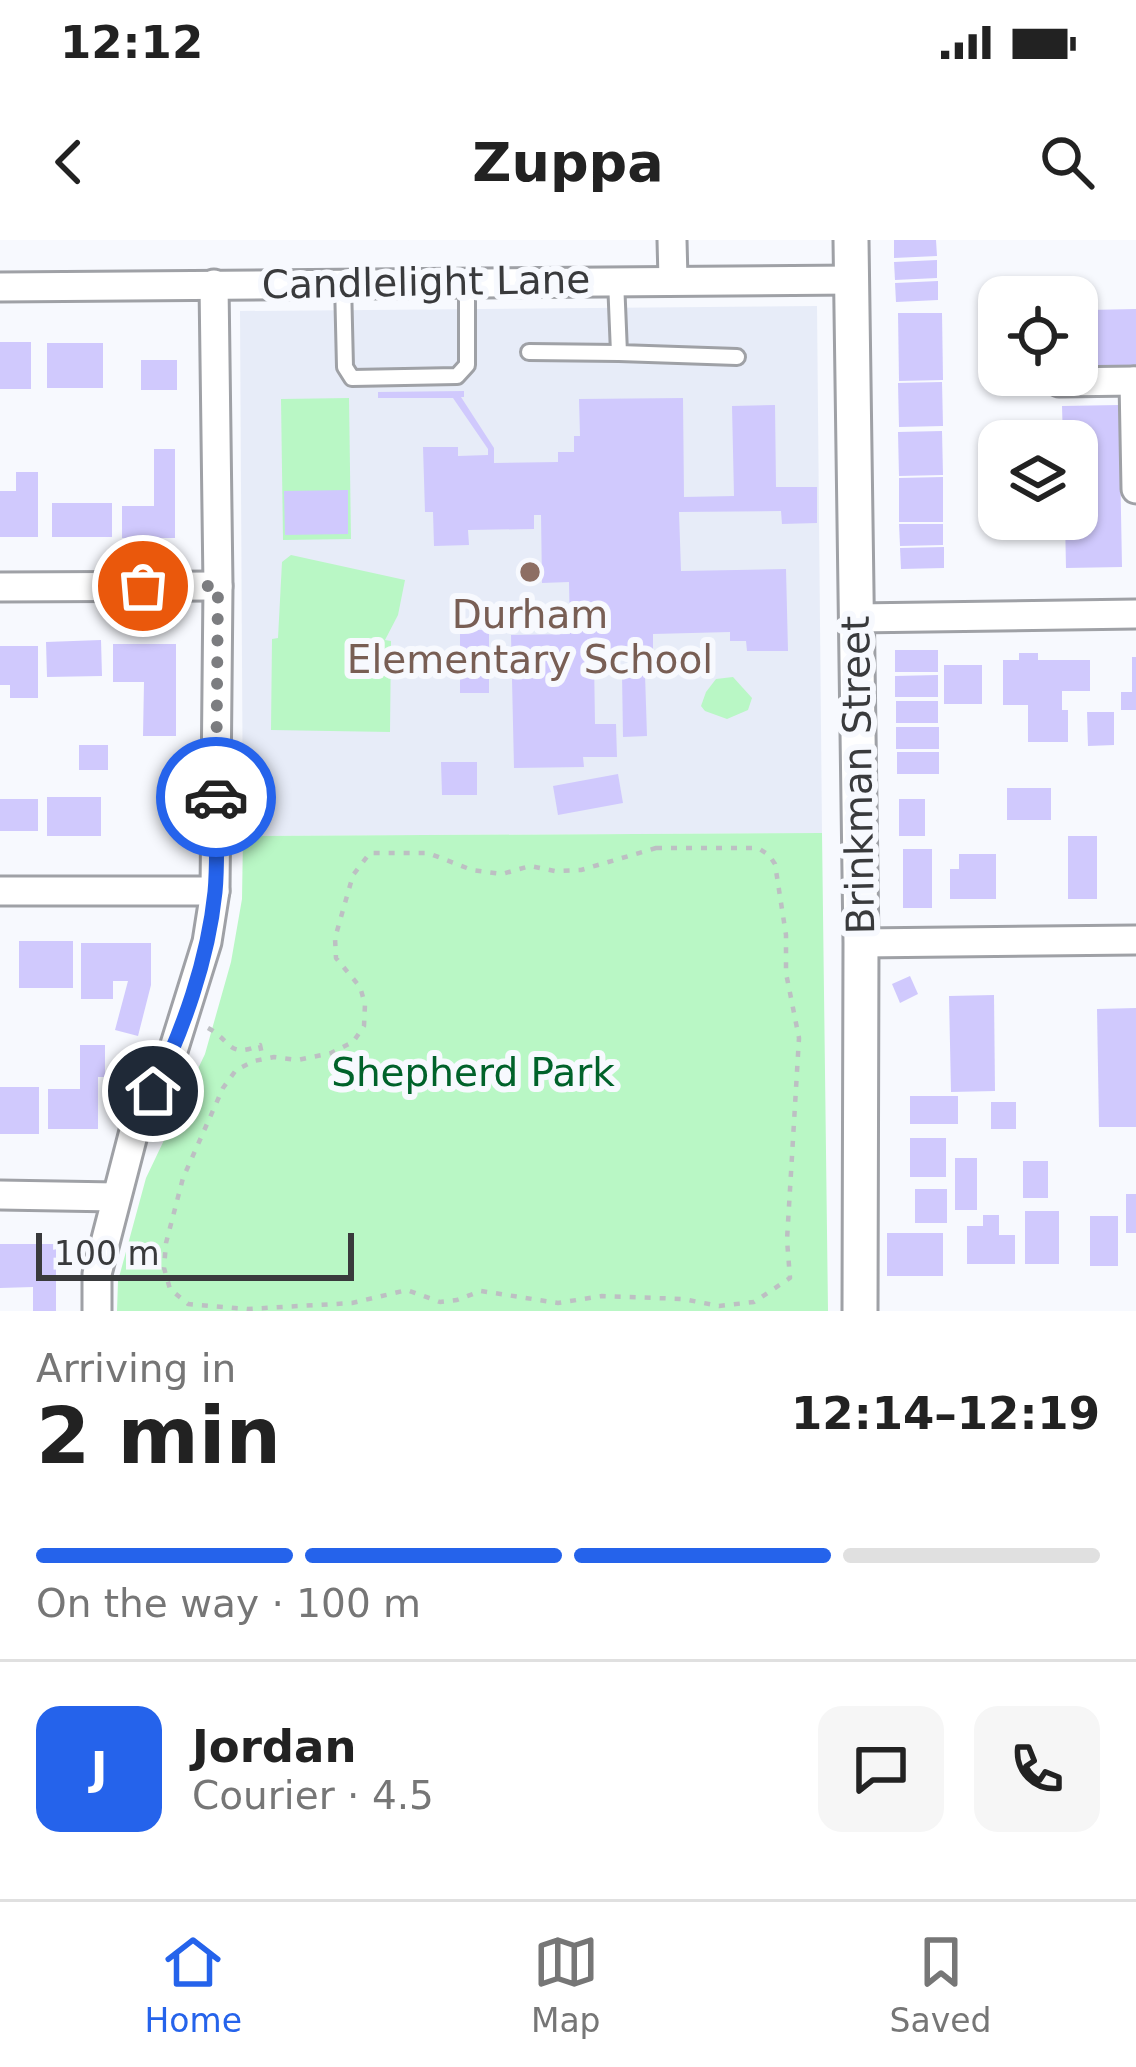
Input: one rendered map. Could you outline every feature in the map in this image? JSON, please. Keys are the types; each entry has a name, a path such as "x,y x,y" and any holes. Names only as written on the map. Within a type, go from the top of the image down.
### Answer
{"street":[{"path":"672,240 673,279"},
{"name":"Brinkman Street","path":"851,240 861,943 860,1311"},
{"name":"Candlelight Lane","path":"0,287 853,280"},
{"path":"97,1311 97,1274 134,1131 173,1051 207,942 215,891 214,284"},
{"path":"1098,381 1135,381 1136,489"},
{"path":"0,587 218,586"},
{"path":"856,618 1136,614"},
{"path":"0,891 215,891"},
{"path":"861,943 1136,940"},
{"path":"0,1195 116,1197"}],"lane":[{"path":"616,280 619,353"},
{"path":"343,284 345,367 352,378 457,376 467,365 467,282"},
{"path":"529,352 737,357"}],"path":[{"path":"656,848 758,848 775,864 786,935 786,973 799,1037 787,1240 790,1278 754,1302 719,1306 683,1299 602,1296 558,1303 482,1291 440,1302 407,1290 352,1304 247,1309 188,1304 170,1289 164,1268 183,1178 223,1088 236,1070 263,1059 298,1060 331,1053 353,1042 364,1026 360,987 336,958 335,938 353,875 370,853 428,853 472,871 502,874 530,866 581,871 656,848"},
{"path":"208,1028 237,1051 260,1045 263,1059"}],"shaded area":[{"name":"Durham Elementary School","path":"817,306 822,833 243,836 240,311"}],"green space":[{"path":"349,398 351,539 283,540 281,399"},
{"path":"291,555 405,580 398,615 385,640 391,641 390,732 271,730 272,639 278,638 282,562"},
{"path":"733,677 752,698 748,710 727,719 705,711 701,706 716,679"},
{"name":"Shepherd Park","path":"822,833 828,1311 117,1311 118,1281 146,1178 205,1054 231,962 242,899 243,836"}],"building":[{"path":"894,240 936,240 937,256 894,258"},
{"path":"937,260 937,278 895,280 894,262"},
{"path":"938,281 938,300 896,302 895,283"},
{"path":"1136,309 1136,366 1098,367 1098,310"},
{"path":"898,313 942,313 943,380 899,381"},
{"path":"0,342 31,342 31,389 0,389"},
{"path":"47,343 103,343 103,388 47,388"},
{"path":"141,360 177,360 177,390 141,390"},
{"path":"942,382 943,426 899,427 898,383"},
{"path":"464,391 461,397 494,448 494,463 558,462 558,452 574,452 574,436 580,436 579,399 683,398 684,497 734,496 732,406 775,405 776,487 817,487 817,523 782,524 781,511 679,512 681,571 786,569 788,651 747,651 746,641 730,641 730,632 653,634 653,657 594,659 595,724 616,724 617,757 583,757 584,767 514,768 511,635 570,634 569,582 542,583 541,515 534,515 534,529 468,530 469,545 434,546 433,512 425,512 423,447 458,447 458,456 488,455 488,449 453,398 378,398 378,392"},
{"path":"1119,405 1122,567 1066,568 1065,540 1098,540 1098,420 1062,420 1062,406"},
{"path":"942,431 943,475 899,476 898,432"},
{"path":"154,449 175,449 175,538 122,538 122,506 154,506"},
{"path":"16,472 38,472 38,537 0,537 0,491 16,491"},
{"path":"943,477 943,522 899,522 899,478"},
{"path":"348,490 348,534 285,535 284,491"},
{"path":"52,503 112,503 112,537 52,537"},
{"path":"899,524 943,524 943,545 900,546"},
{"path":"944,547 944,568 901,569 900,548"},
{"path":"460,630 489,630 489,693 460,693"},
{"path":"101,640 102,676 47,677 46,642"},
{"path":"113,644 176,644 176,736 143,736 144,682 113,682"},
{"path":"0,646 38,646 38,698 10,698 10,685 0,685"},
{"path":"895,650 938,650 938,672 895,672"},
{"path":"1019,653 1038,653 1038,660 1090,660 1090,691 1062,691 1062,710 1068,710 1068,742 1028,742 1028,705 1003,705 1003,660 1019,660"},
{"path":"1132,657 1136,657 1136,710 1121,710 1121,692 1132,692"},
{"path":"944,665 982,665 982,704 944,704"},
{"path":"622,674 645,674 647,736 623,737"},
{"path":"938,675 938,697 895,697 895,676"},
{"path":"896,701 938,701 938,723 896,723"},
{"path":"1087,712 1114,712 1114,745 1088,746"},
{"path":"896,727 939,727 939,749 896,749"},
{"path":"79,745 108,745 108,770 79,770"},
{"path":"897,752 939,752 939,774 897,774"},
{"path":"441,762 477,762 477,795 442,795"},
{"path":"618,774 623,803 558,815 553,786"},
{"path":"1007,788 1051,788 1051,820 1007,820"},
{"path":"47,797 101,797 101,836 47,836"},
{"path":"0,799 38,799 38,831 0,831"},
{"path":"899,799 925,799 925,836 899,836"},
{"path":"1068,836 1097,836 1097,899 1068,899"},
{"path":"903,849 932,849 932,908 903,908"},
{"path":"959,854 996,854 996,899 950,899 950,869 959,869"},
{"path":"19,941 73,941 73,988 19,988"},
{"path":"81,943 151,943 151,985 138,1036 115,1030 128,981 113,981 113,999 81,999"},
{"path":"910,976 918,994 900,1003 892,984"},
{"path":"994,995 995,1091 951,1092 949,996"},
{"path":"1136,1008 1136,1127 1099,1127 1097,1009"},
{"path":"80,1045 105,1045 105,1077 98,1077 98,1129 48,1129 48,1089 80,1089"},
{"path":"0,1087 39,1087 39,1134 0,1134"},
{"path":"910,1096 958,1096 958,1124 910,1124"},
{"path":"991,1102 1016,1102 1016,1129 991,1129"},
{"path":"910,1138 946,1138 946,1177 910,1177"},
{"path":"955,1158 977,1158 977,1210 955,1210"},
{"path":"1023,1161 1048,1161 1048,1198 1023,1198"},
{"path":"915,1189 947,1189 947,1223 915,1223"},
{"path":"1126,1194 1136,1194 1136,1233 1126,1233"},
{"path":"1025,1211 1059,1211 1059,1264 1025,1264"},
{"path":"983,1215 999,1215 999,1235 1015,1235 1015,1264 967,1264 967,1226 983,1226"},
{"path":"1090,1216 1118,1216 1118,1266 1090,1266"},
{"path":"887,1233 943,1233 943,1276 887,1276"},
{"path":"0,1244 56,1244 56,1311 33,1311 33,1287 0,1288"}],"way so far":[{"path":"143,586 218,586 216,797"}],"place":[{"name":"Durham Elementary School","path":"530,572"}],"route":[{"path":"153,1091 173,1051 207,942 215,891 216,797"}]}
